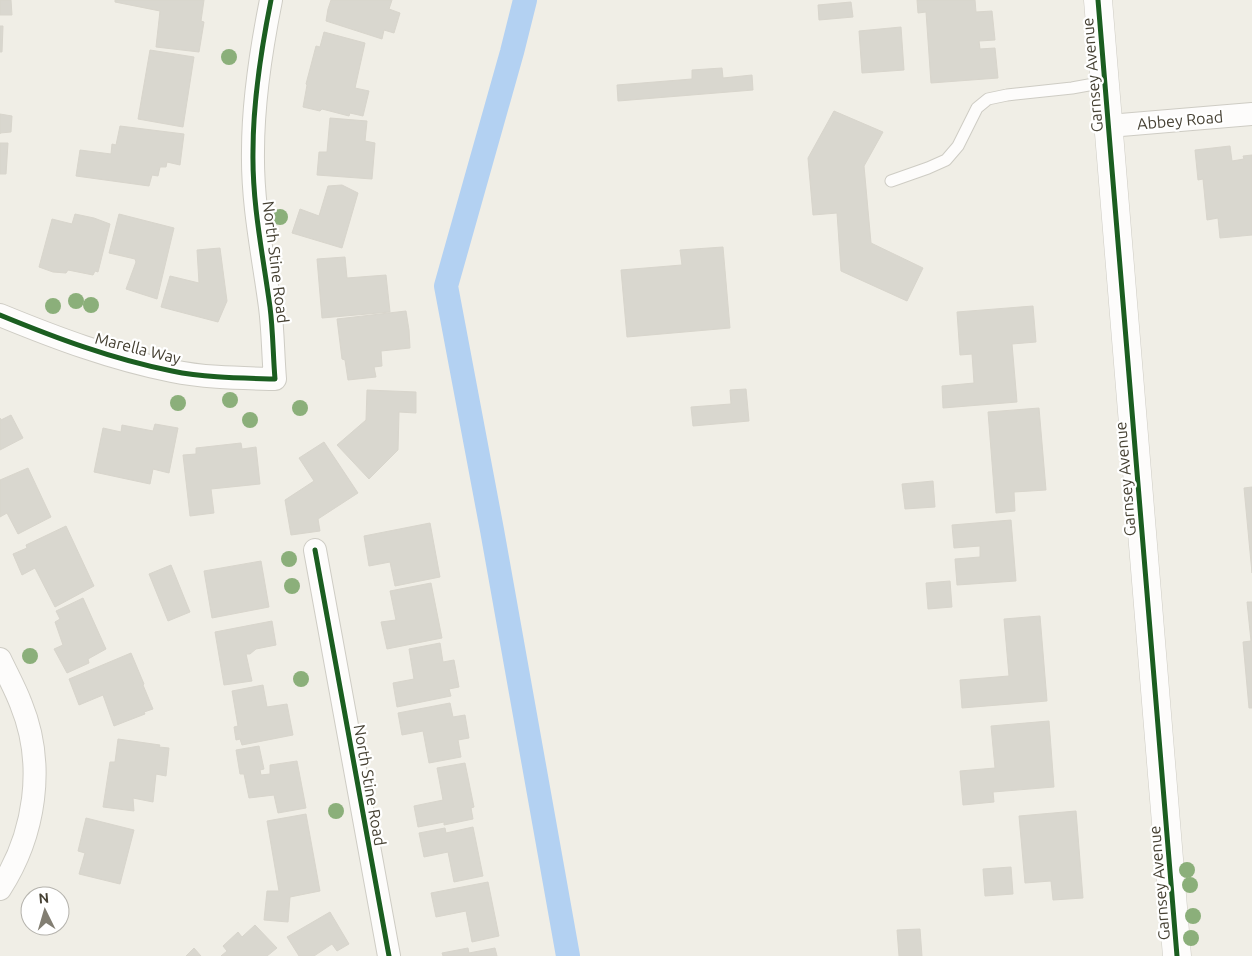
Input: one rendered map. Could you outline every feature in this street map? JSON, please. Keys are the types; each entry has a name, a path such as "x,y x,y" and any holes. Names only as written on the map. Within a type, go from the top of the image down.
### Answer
{"street":[{"name":"North Stine Road","path":"272,0 262,47 256,91 253,152 255,206 270,308 275,379"},
{"name":"Garnsey Avenue","path":"1098,0 1177,956"},
{"name":"Abbey Road","path":"1108,126 1252,114"},
{"name":"Marella Way","path":"0,315 74,344 122,360 173,372 225,378 275,379"},
{"name":"North Stine Road","path":"315,550 389,956"},
{"path":"0,659 22,705 31,736 35,767 33,802 26,836 13,869 0,889"}],"lane":[{"path":"891,181 946,160 958,146 977,108 988,99 1105,82"}],"building":[{"path":"0,0 11,0 12,15 0,15"},
{"path":"115,0 204,0 201,21 204,22 199,52 156,47 160,11 115,2"},
{"path":"331,0 392,0 389,9 400,13 394,33 384,30 382,39 326,21"},
{"path":"917,0 975,0 976,12 992,11 995,40 979,41 980,49 995,48 998,78 931,83 926,12 918,13"},
{"path":"851,2 853,17 819,20 818,5"},
{"path":"0,26 3,26 2,52 0,52"},
{"path":"901,27 904,70 862,73 859,31"},
{"path":"324,32 365,43 355,88 369,91 363,116 350,113 349,116 322,109 320,111 303,107 306,84 316,46 320,47"},
{"path":"150,50 194,57 183,127 138,119"},
{"path":"722,68 723,78 752,75 753,90 618,101 617,85 692,79 692,70"},
{"path":"834,111 883,132 864,166 871,243 923,268 907,301 841,271 837,213 813,215 808,158"},
{"path":"0,114 12,116 11,132 0,133"},
{"path":"330,118 367,121 365,141 375,143 372,179 317,175 319,152 327,152"},
{"path":"120,126 184,134 180,165 167,162 166,167 160,167 158,176 152,175 149,186 76,176 80,150 111,154 112,144 116,145"},
{"path":"0,143 8,143 6,174 0,174"},
{"path":"1230,146 1232,161 1244,159 1243,156 1252,155 1252,235 1220,238 1218,218 1207,220 1203,179 1198,180 1195,150"},
{"path":"342,185 358,193 342,248 292,233 300,209 319,216 328,186"},
{"path":"75,214 110,224 98,272 95,271 93,275 68,270 66,273 53,272 39,267 52,219 72,224"},
{"path":"119,214 174,228 157,299 126,289 136,262 135,259 109,253"},
{"path":"723,247 730,328 627,337 621,270 682,265 680,250"},
{"path":"220,248 227,301 218,322 161,307 170,276 199,283 197,250"},
{"path":"345,257 347,278 386,275 390,312 322,318 317,259"},
{"path":"1033,306 1036,342 1012,344 1017,402 943,408 942,386 974,383 972,354 960,355 957,312"},
{"path":"406,311 410,348 381,351 382,366 374,367 376,377 348,380 345,360 342,359 337,319"},
{"path":"746,389 749,421 693,426 691,407 731,404 730,390"},
{"path":"367,390 416,392 416,413 399,412 398,450 369,479 337,445 366,420"},
{"path":"1039,408 1046,490 1014,492 1015,511 996,513 988,412"},
{"path":"11,415 23,438 0,450 0,418 1,420"},
{"path":"155,424 178,428 169,473 153,469 150,484 94,472 103,428 121,432 122,425 153,431"},
{"path":"324,442 358,493 318,519 320,531 291,535 285,500 314,481 299,458"},
{"path":"241,443 242,449 256,447 260,484 211,489 214,513 190,516 183,455 196,454 196,448"},
{"path":"28,468 51,517 18,534 7,513 0,517 0,480"},
{"path":"933,481 935,507 905,509 902,484"},
{"path":"1252,487 1252,573 1244,488"},
{"path":"1011,520 1016,581 957,585 955,559 980,557 980,546 954,548 952,525"},
{"path":"430,523 440,577 395,586 390,562 369,566 364,536"},
{"path":"66,526 94,586 55,607 35,568 22,575 13,554 27,548 26,545"},
{"path":"261,561 269,607 212,618 204,571"},
{"path":"171,565 190,612 168,621 149,574"},
{"path":"950,581 952,607 928,609 926,583"},
{"path":"431,583 442,638 387,649 381,622 396,620 390,591"},
{"path":"83,598 106,649 88,659 89,663 67,673 54,649 63,645 55,622 60,619 56,611"},
{"path":"1247,602 1252,602 1252,708 1249,708 1243,642 1251,641"},
{"path":"1040,616 1047,701 962,708 960,680 1009,676 1004,619"},
{"path":"272,621 276,645 256,649 250,654 246,654 252,681 224,685 215,632"},
{"path":"440,643 443,662 454,660 459,687 449,689 451,696 397,707 393,683 414,679 409,649"},
{"path":"131,653 153,709 114,726 103,695 79,705 69,679"},
{"path":"263,685 267,707 287,704 293,735 242,745 240,739 236,740 234,727 238,726 232,691"},
{"path":"450,703 453,717 465,715 469,738 458,740 461,757 429,763 423,731 402,735 398,713"},
{"path":"1049,721 1054,787 993,792 994,802 963,805 960,771 995,768 991,726"},
{"path":"118,739 169,748 166,776 156,774 153,802 133,798 134,811 103,807 110,762 115,762"},
{"path":"259,746 264,769 260,770 261,775 270,774 270,765 297,761 306,808 278,813 274,795 249,798 244,774 240,774 236,750"},
{"path":"465,763 474,807 471,808 473,819 444,825 444,822 418,827 414,806 443,800 437,768"},
{"path":"1076,811 1083,898 1053,900 1051,881 1025,883 1019,816"},
{"path":"306,814 320,891 290,897 288,922 264,920 267,891 279,891 267,821"},
{"path":"86,818 134,830 120,884 79,874 85,853 78,851"},
{"path":"473,827 483,876 454,882 448,852 424,857 419,833 445,828 446,833"},
{"path":"1011,867 1013,894 985,896 983,869"},
{"path":"488,882 499,936 472,942 466,911 436,917 431,893"},
{"path":"330,912 349,944 337,951 332,944 314,956 299,956 287,937"},
{"path":"255,925 277,948 267,956 221,956 227,951 223,946 238,932 242,937"},
{"path":"920,929 922,956 899,956 897,930"},
{"path":"194,948 201,956 186,956"},
{"path":"468,948 469,953 495,948 497,956 443,956 442,953"}],"waterway":[{"path":"525,0 446,286 492,530 568,956"}],"cycle path":[{"path":"0,315 84,347 150,366 198,375 275,379 271,316 256,210 253,171 253,132 256,94 271,0"},
{"path":"1098,0 1177,956"},
{"path":"315,550 389,956"}]}
